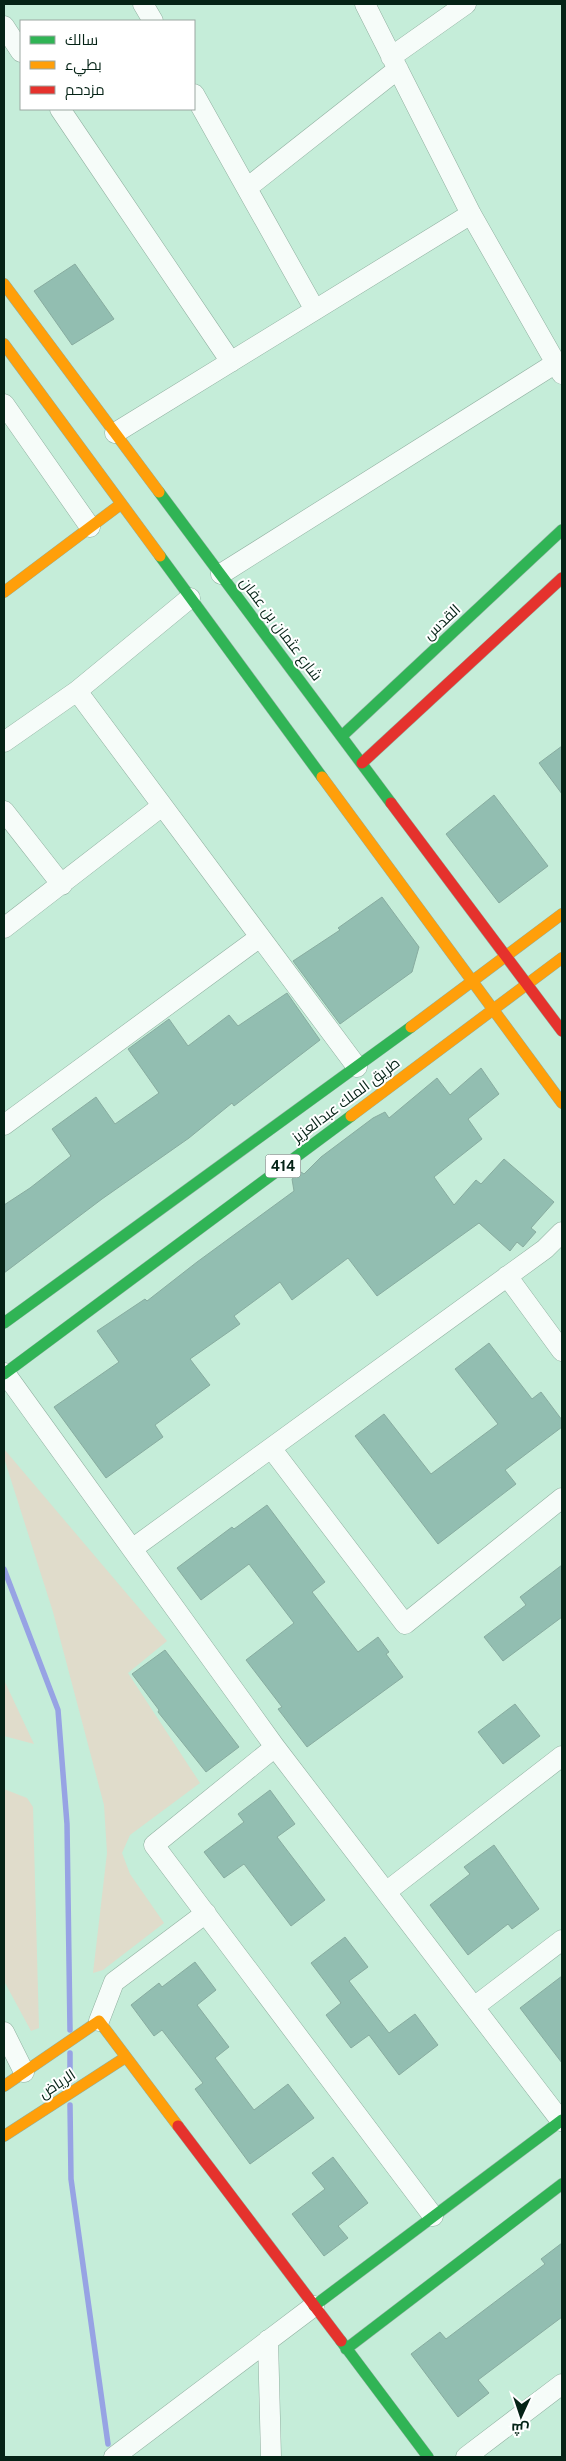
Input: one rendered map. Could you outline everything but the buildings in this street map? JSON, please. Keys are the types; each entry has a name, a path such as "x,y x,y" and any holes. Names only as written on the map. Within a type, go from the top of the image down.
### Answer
{"main road":[{"name":"شارع عثمان بن عفان","path":"4,284 562,1031"},
{"path":"5,348 122,504 494,1013 562,1103"},
{"path":"4,592 122,504"},
{"name":"القدس","path":"342,736 562,530"},
{"path":"362,763 562,578"},
{"name":"طريق الملك عبدالعزيز","path":"4,1322 472,983 562,914"},
{"name":"طريق الملك عبدالعزيز","path":"4,1374 530,988 562,958"},
{"path":"99,2021 428,2457"},
{"name":"الرياض","path":"4,2086 99,2021"},
{"name":"الرياض","path":"4,2136 126,2057"},
{"path":"314,2306 562,2120"},
{"path":"346,2349 562,2184"}],"street":[{"path":"143,4 152,20"},
{"path":"221,574 559,368 471,214 365,4"},
{"path":"247,188 466,4"},
{"path":"4,26 20,50"},
{"path":"195,96 316,310"},
{"path":"61,110 231,362"},
{"path":"115,433 471,214"},
{"path":"4,404 90,527"},
{"path":"4,742 76,691 190,598"},
{"path":"76,691 357,1067"},
{"path":"4,928 162,806"},
{"path":"4,810 62,885"},
{"path":"4,1125 260,937"},
{"path":"132,1549 545,1249 562,1232"},
{"path":"507,1276 562,1351"},
{"path":"4,1374 275,1747 562,2120"},
{"path":"271,1448 405,1624 562,1498"},
{"path":"275,1747 154,1845 433,2216"},
{"path":"386,1892 562,1756"},
{"path":"99,2021 114,1982 206,1913"},
{"path":"474,2007 562,1940"},
{"path":"4,2032 24,2072"},
{"path":"114,2457 314,2306"},
{"path":"268,2340 271,2457"},
{"path":"466,2457 562,2384"}],"shaded area":[{"path":"4,1449 167,1641 128,1673 200,1783 130,1835 122,1853 130,1874 164,1923 103,1970 93,1973 107,1853 104,1805 53,1612 4,1458"},
{"path":"4,1680 34,1744 4,1736"},
{"path":"4,1789 27,1798 33,1807 39,2028 31,2031 4,1981"}],"waterway":[{"path":"4,1569 58,1710 67,1824 70,2030"},
{"path":"70,2053 70,2081"},
{"path":"70,2105 71,2179 108,2444"}],"traffic: fast":[{"path":"159,492 391,803"},
{"path":"342,736 562,530"},
{"path":"160,556 322,777"},
{"path":"4,1323 411,1027"},
{"path":"4,1374 351,1116"},
{"path":"314,2306 562,2120"},
{"path":"346,2349 562,2184"},
{"path":"341,2341 428,2457"}],"traffic: slow":[{"path":"4,284 159,492"},
{"path":"4,344 160,556"},
{"path":"4,592 121,504"},
{"path":"322,777 562,1103"},
{"path":"411,1027 562,914"},
{"path":"351,1116 562,958"},
{"path":"4,2086 99,2021 178,2126"},
{"path":"4,2136 126,2057"}],"traffic: jam":[{"path":"362,763 562,578"},
{"path":"391,803 562,1031"},
{"path":"178,2126 341,2341"}]}
